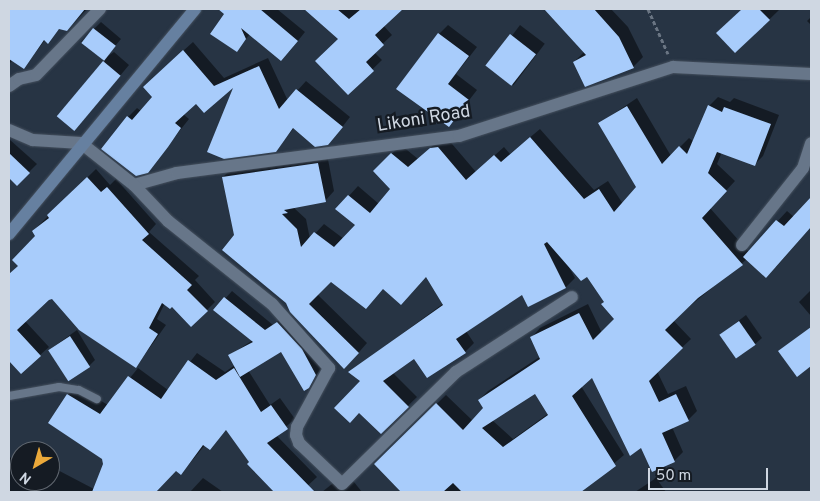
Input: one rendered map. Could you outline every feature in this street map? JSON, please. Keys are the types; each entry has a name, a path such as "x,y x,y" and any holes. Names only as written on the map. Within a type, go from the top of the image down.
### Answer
{"street":[{"path":"9,86 19,79 36,75 100,9"},
{"path":"9,234 81,143 195,9"},
{"name":"Likoni Road","path":"134,185 177,173 460,136 674,68 811,74"},
{"path":"9,130 33,140 81,143 134,185 168,221 272,304 329,368 297,427 296,435 304,448 342,484 456,372 538,315 572,297"},
{"path":"742,244 803,168 811,143"}],"lane":[{"path":"9,396 58,387 79,390 97,399"}],"path":[{"path":"648,9 674,68"}],"building":[{"path":"9,9 85,9 67,31 59,29 48,44 44,40 24,69 9,59"},
{"path":"218,9 260,9 298,41 281,61 241,28 246,39 237,52 210,34 224,14"},
{"path":"304,9 337,9 349,19 361,9 403,9 375,35 384,45 366,62 374,71 348,95 315,61 338,39"},
{"path":"544,9 594,9 619,37 634,68 585,87 573,62 586,55"},
{"path":"742,9 759,9 770,20 735,53 716,33"},
{"path":"93,28 116,46 104,61 81,43"},
{"path":"438,33 469,56 448,84 469,100 449,127 396,89"},
{"path":"510,34 536,54 511,86 485,66"},
{"path":"183,50 214,86 259,66 279,109 296,89 343,127 328,145 315,147 293,128 276,152 224,159 207,152 233,88 204,113 196,104 175,123 181,128 168,147 148,173 136,176 101,149 127,116 132,120 152,97 143,87"},
{"path":"103,61 121,76 74,131 57,116"},
{"path":"708,105 722,112 724,107 771,124 755,166 717,152 708,173 727,191 702,218 743,265 698,298 665,330 683,348 649,381 659,402 676,394 689,421 662,433 675,462 652,472 641,448 630,456 592,378 572,396 616,466 581,492 462,492 453,483 443,492 401,492 374,464 436,403 463,430 483,408 478,400 540,359 530,337 579,313 593,340 614,319 601,304 604,302 587,277 581,281 547,242 544,244 566,288 528,307 522,295 456,339 466,353 427,378 414,359 383,381 409,407 381,434 359,413 350,423 334,408 360,381 348,372 443,305 426,277 401,305 383,289 366,309 331,282 309,304 359,353 344,369 290,312 286,303 222,250 234,235 222,177 318,163 326,202 284,210 288,213 282,214 297,229 301,247 314,232 334,247 355,225 335,209 348,195 370,213 390,189 373,171 391,153 408,167 430,148 438,147 466,180 494,155 501,162 530,137 584,199 599,189 614,212 636,187 598,123 627,106 662,164 679,146 687,154","holes":["535,394 548,415 503,447 482,428"]},
{"path":"9,153 30,173 17,186 9,178"},
{"path":"87,177 101,192 107,187 149,234 142,240 192,285 187,290 208,311 191,327 172,307 170,309 162,303 149,328 158,334 136,368 79,330 52,299 49,300 17,330 41,356 21,374 9,361 9,274 18,266 12,260 35,236 32,231 49,218 47,215"},
{"path":"811,197 811,227 766,278 743,257 776,220 784,226"},
{"path":"224,297 265,330 277,322 302,349 316,375 309,388 304,391 281,352 240,377 228,355 253,342 213,310"},
{"path":"739,321 756,345 736,359 719,335"},
{"path":"811,327 811,366 797,377 778,351"},
{"path":"70,336 90,367 68,381 48,350"},
{"path":"188,360 216,380 234,368 261,412 271,405 288,429 267,443 315,492 274,492 247,464 249,462 226,430 210,450 203,445 181,475 176,471 156,492 92,492 103,464 102,459 48,423 67,394 100,414 128,376 161,399"}]}
